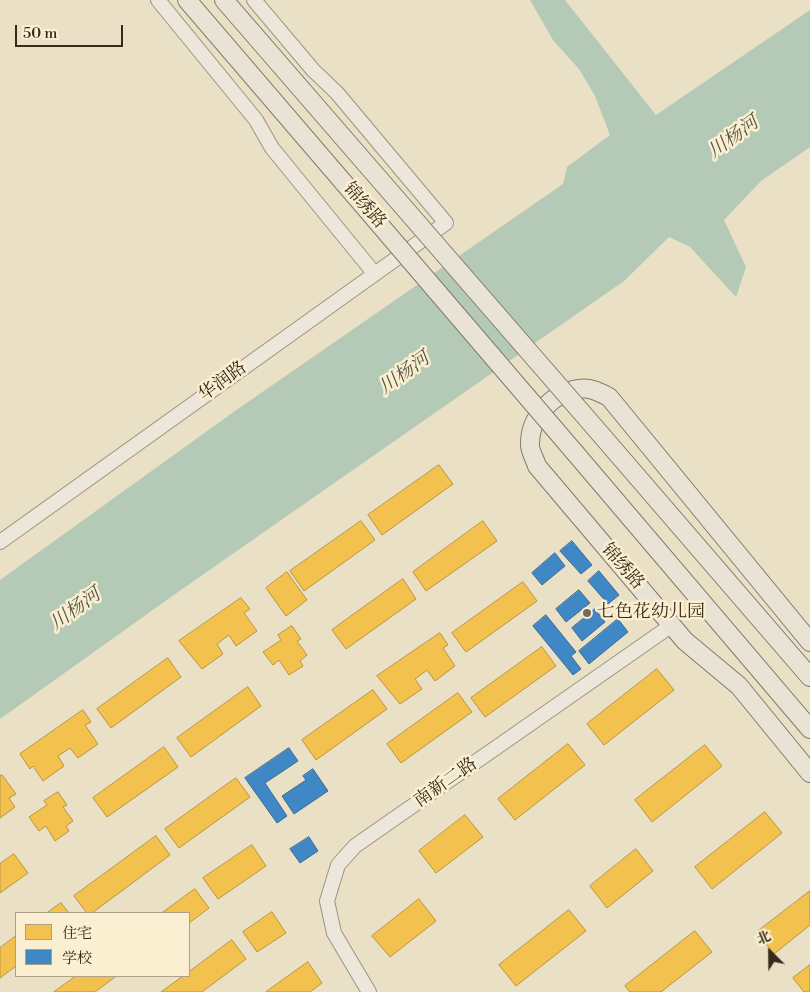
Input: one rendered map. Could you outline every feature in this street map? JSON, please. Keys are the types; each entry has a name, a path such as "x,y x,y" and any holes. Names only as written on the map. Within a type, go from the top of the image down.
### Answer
{"main road":[{"name":"锦绣路","path":"187,0 810,729"},
{"name":"锦绣路","path":"224,0 810,677"},
{"name":"锦绣路","path":"810,642 609,398 594,390 578,388 560,396 543,409 535,422 529,444 537,466 685,641 739,686 810,772"}],"street":[{"path":"158,0 256,120 272,148 374,273"},
{"name":"华润路","path":"0,542 446,223 338,93 313,70 254,0"},
{"name":"南新二路","path":"369,992 334,933 327,901 338,864 355,846 672,625"}],"water":[{"name":"川杨河","path":"530,0 565,0 656,115 810,10 810,147 761,181 724,220 746,267 736,297 690,247 669,237 624,281 178,592 0,719 0,580 235,411 563,184 567,167 610,135 595,96 579,69 553,40"}],"building: 住宅":[{"path":"439,465 453,484 382,535 368,515"},
{"path":"361,521 375,540 304,591 290,571"},
{"path":"483,521 497,541 426,591 413,572"},
{"path":"287,572 307,600 286,616 266,588"},
{"path":"403,579 416,599 346,649 332,630"},
{"path":"523,582 537,601 466,652 452,633"},
{"path":"241,598 250,609 244,613 257,631 236,646 229,635 217,644 223,654 202,669 179,641"},
{"path":"292,626 301,639 297,641 307,655 300,661 303,666 289,675 279,660 273,665 263,652 281,640 278,635"},
{"path":"440,633 448,645 443,648 455,666 435,681 427,670 415,679 422,689 400,704 377,676"},
{"path":"542,647 556,666 485,717 471,698"},
{"path":"168,658 181,677 111,728 97,709"},
{"path":"657,669 674,690 604,745 587,724"},
{"path":"248,687 261,706 191,757 177,738"},
{"path":"373,690 387,709 316,760 302,740"},
{"path":"458,693 472,712 401,763 387,744"},
{"path":"83,710 91,722 85,725 98,744 78,758 70,748 58,756 64,766 43,781 33,766 30,769 20,754"},
{"path":"568,744 585,765 515,820 498,799"},
{"path":"705,745 722,766 652,822 635,800"},
{"path":"164,747 178,767 107,817 93,798"},
{"path":"2,775 16,794 9,798 15,807 0,818 0,776"},
{"path":"236,778 250,797 179,848 165,829"},
{"path":"58,792 67,805 63,807 73,821 66,826 69,831 55,841 46,826 39,831 29,817 47,805 44,801"},
{"path":"765,812 782,833 712,889 695,867"},
{"path":"465,815 483,837 436,873 419,851"},
{"path":"156,836 170,855 93,912 86,912 74,896"},
{"path":"252,845 266,866 218,899 203,878"},
{"path":"636,849 653,871 607,908 590,886"},
{"path":"14,854 28,873 0,893 0,864"},
{"path":"195,889 209,908 190,922 190,912 163,912"},
{"path":"810,891 810,925 774,954 757,932"},
{"path":"419,899 436,921 390,957 372,936"},
{"path":"61,903 68,912 48,912"},
{"path":"569,910 586,931 516,986 499,965"},
{"path":"272,912 286,933 257,952 243,932"},
{"path":"695,931 712,952 661,992 630,992 625,986"},
{"path":"15,937 15,967 0,978 0,948"},
{"path":"232,940 246,959 202,992 161,992 182,977 190,977 190,971"},
{"path":"308,962 322,983 310,992 266,992"},
{"path":"810,965 810,992 804,992 793,978"},
{"path":"75,977 115,977 95,992 54,992"}],"building: 学校":[{"path":"572,541 592,565 581,574 560,551"},
{"path":"555,553 565,566 542,585 532,573"},
{"path":"599,571 619,595 608,604 588,581"},
{"path":"579,590 590,603 566,622 556,609"},
{"path":"595,609 605,622 582,641 572,628"},
{"path":"546,615 576,652 571,656 581,669 573,675 533,626"},
{"path":"618,619 628,632 589,664 579,651"},
{"path":"289,748 298,761 265,783 287,816 277,823 245,778"},
{"path":"313,769 328,791 294,814 282,796 306,780 303,776"},
{"path":"309,837 318,851 300,863 290,849"}],"place":[{"name":"七色花幼儿园","path":"587,613"}]}
